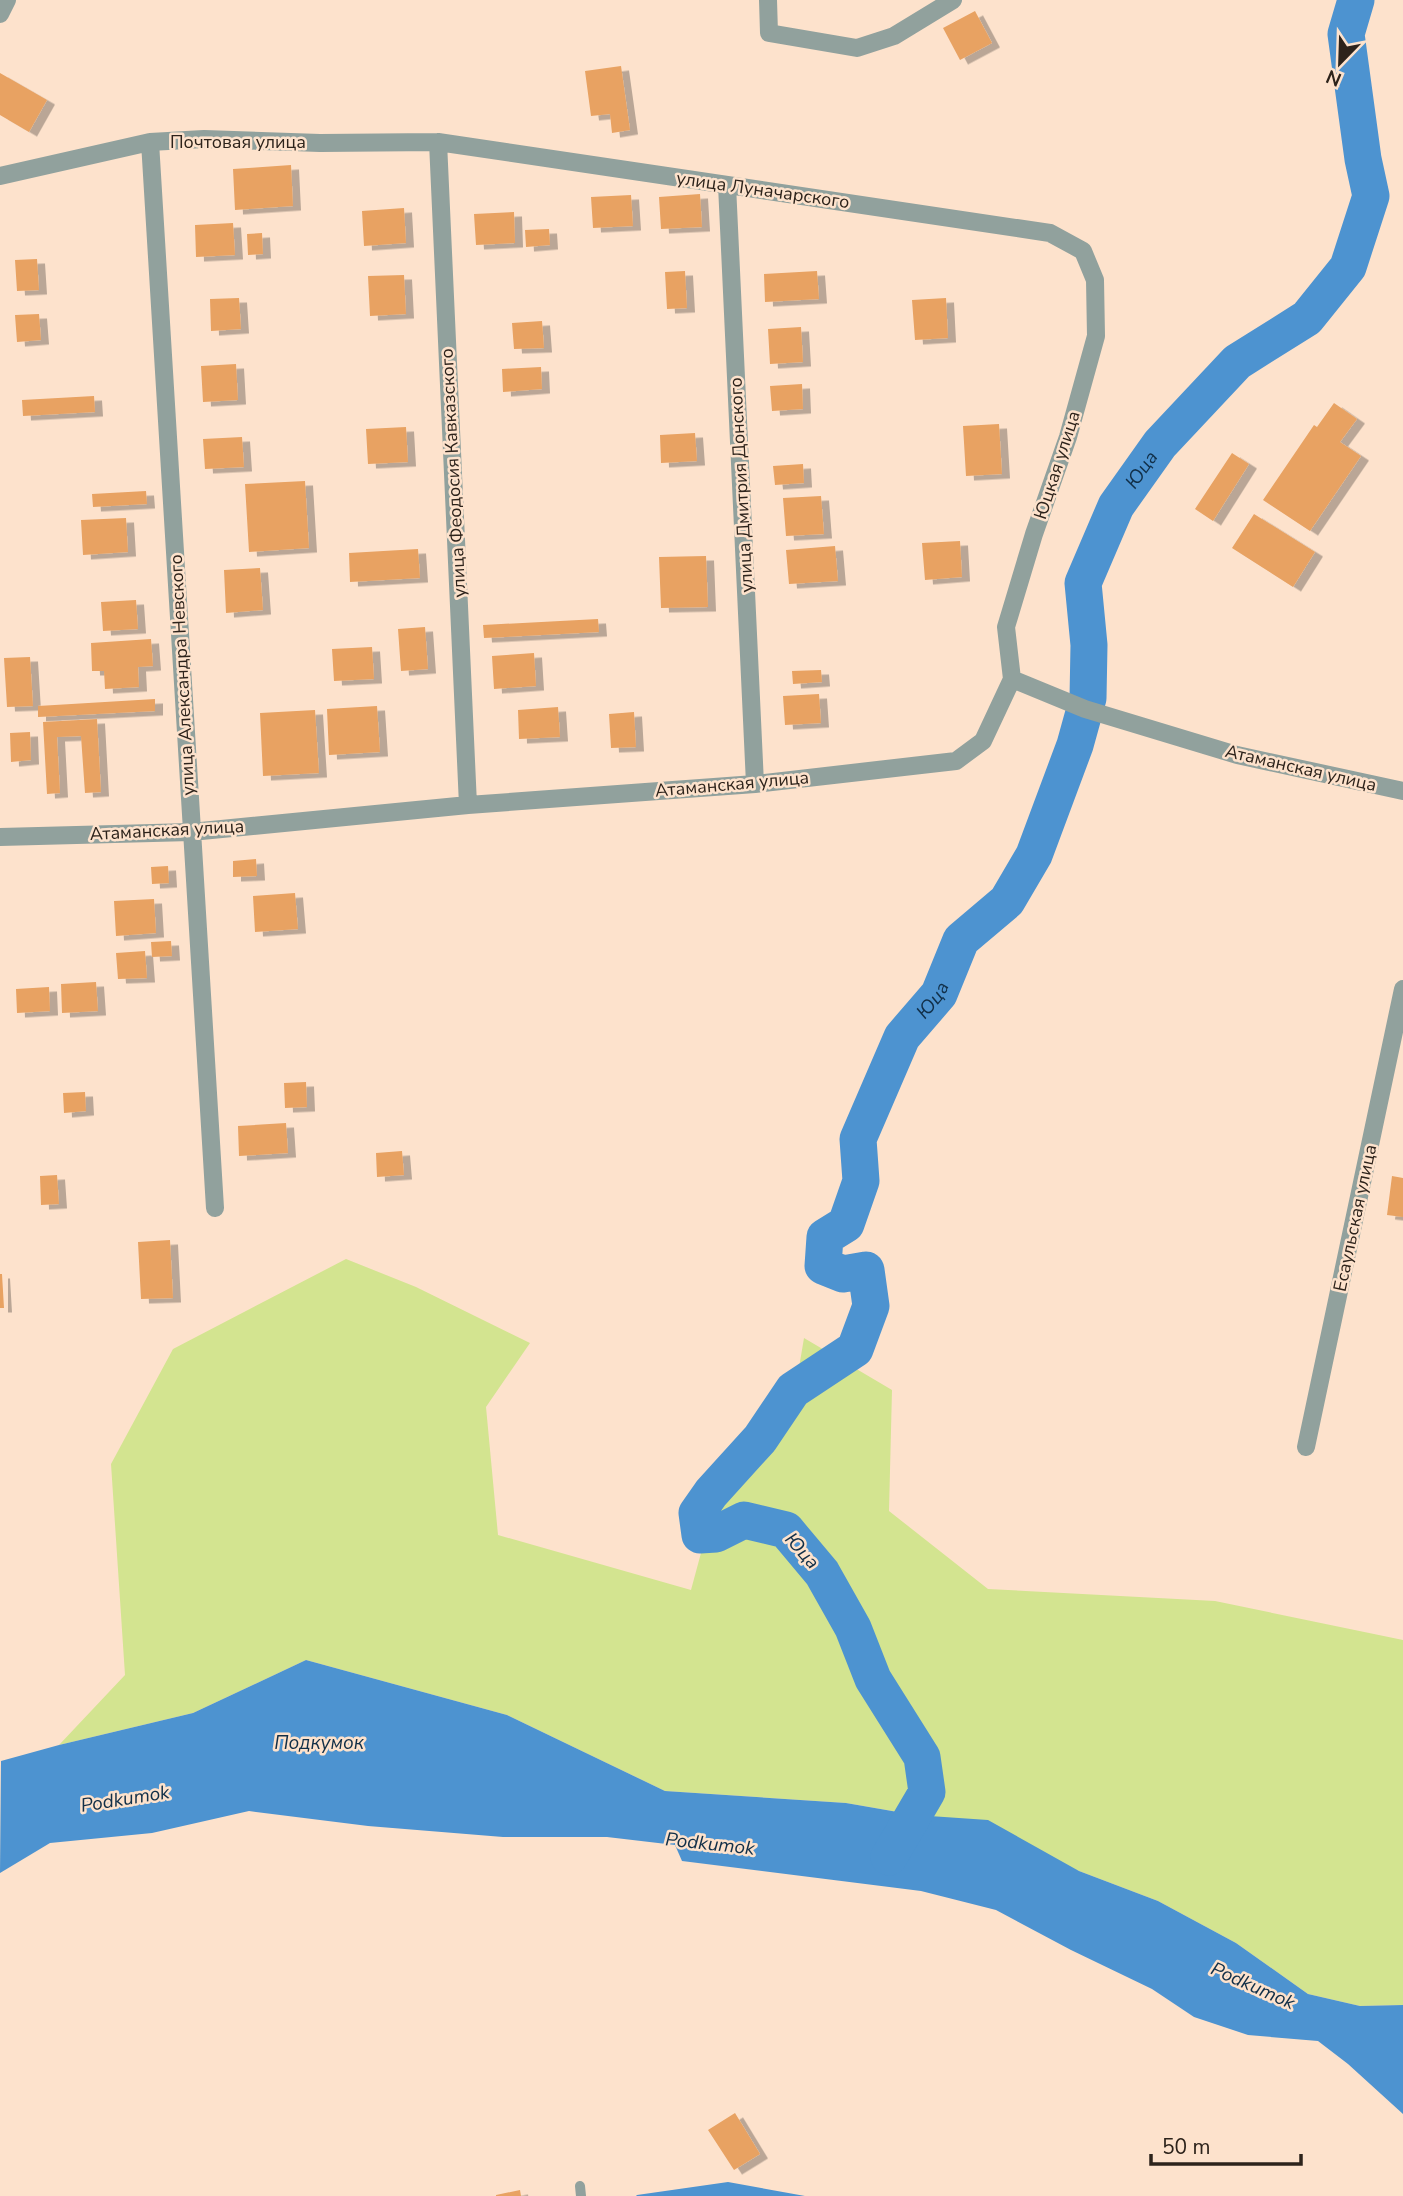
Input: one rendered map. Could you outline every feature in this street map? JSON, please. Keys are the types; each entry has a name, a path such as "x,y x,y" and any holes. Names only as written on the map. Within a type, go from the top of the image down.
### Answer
{"street":[{"path":"0,14 7,0"},
{"path":"768,0 769,33 858,48 894,36 953,0"},
{"name":"Почтовая улица","path":"0,176 150,142 204,139 320,143 438,142"},
{"name":"улица Александра Невского","path":"150,142 215,1208"},
{"name":"улица Луначарского","path":"438,142 1050,233 1083,251"},
{"name":"улица Феодосия Кавказского","path":"438,142 467,805"},
{"name":"улица Дмитрия Донского","path":"727,185 755,784"},
{"name":"Юцкая улица","path":"1012,679 1006,627 1034,534 1068,437 1096,336 1095,280 1083,251"},
{"name":"Атаманская улица","path":"0,837 191,832 467,805 755,784 956,761 983,741 1012,679 1085,709 1237,755 1403,791"},
{"name":"Есаульская улица","path":"1306,1447 1403,989"}],"green space":[{"path":"346,1259 416,1287 530,1343 486,1407 498,1535 691,1590 711,1516 731,1485 789,1427 804,1338 892,1390 889,1511 988,1589 1215,1601 1403,1640 1403,2005 1360,2006 1308,1994 1236,1943 1158,1901 915,1815 846,1803 665,1791 507,1715 306,1660 193,1713 59,1745 125,1675 111,1464 173,1349"}],"water":[{"name":"Подкумок","path":"306,1660 507,1715 665,1791 846,1803 915,1815 988,1820 1079,1871 1158,1901 1236,1943 1308,1994 1360,2006 1403,2005 1403,2114 1318,2041 1248,2035 1194,2017 1152,1989 996,1910 921,1891 682,1861 675,1845 607,1837 503,1837 368,1826 249,1811 152,1833 50,1843 0,1873 1,1761 193,1713"},
{"path":"728,2182 805,2196 636,2196 637,2195"}],"building":[{"path":"975,11 992,43 960,60 943,28"},
{"path":"621,66 630,130 612,133 610,114 591,116 585,71"},
{"path":"0,73 47,100 29,132 0,115"},
{"path":"291,165 293,206 235,210 233,169"},
{"path":"700,194 702,227 661,229 659,197"},
{"path":"631,195 633,226 593,228 591,197"},
{"path":"404,208 406,243 364,246 362,211"},
{"path":"514,212 515,243 476,245 474,214"},
{"path":"233,223 235,255 196,257 195,225"},
{"path":"549,229 550,245 526,247 525,230"},
{"path":"262,233 263,254 248,255 247,234"},
{"path":"37,259 39,290 17,291 15,260"},
{"path":"685,271 687,308 667,309 665,272"},
{"path":"817,271 819,299 765,302 764,274"},
{"path":"404,275 406,314 370,316 368,276"},
{"path":"239,298 241,329 211,331 210,299"},
{"path":"946,298 948,338 915,340 912,300"},
{"path":"39,314 41,340 17,342 15,315"},
{"path":"542,321 544,348 514,349 512,323"},
{"path":"801,327 803,362 770,364 768,329"},
{"path":"236,364 238,400 203,402 201,366"},
{"path":"541,367 542,389 503,392 502,369"},
{"path":"802,384 803,409 772,411 770,386"},
{"path":"94,396 95,412 23,416 22,400"},
{"path":"1334,403 1357,419 1340,442 1361,456 1310,531 1263,500 1314,425 1317,427"},
{"path":"999,424 1002,474 966,476 963,426"},
{"path":"406,427 408,462 368,464 366,429"},
{"path":"695,433 697,461 661,463 660,435"},
{"path":"242,437 244,467 205,469 203,439"},
{"path":"1232,453 1249,464 1213,521 1195,509"},
{"path":"803,464 804,483 775,485 773,466"},
{"path":"305,481 309,548 249,552 245,484"},
{"path":"146,491 147,504 93,507 92,494"},
{"path":"821,496 824,534 786,536 783,498"},
{"path":"1254,514 1315,552 1293,587 1232,548"},
{"path":"126,518 128,552 83,555 81,520"},
{"path":"960,541 962,577 925,580 922,543"},
{"path":"835,546 838,581 789,584 786,550"},
{"path":"418,549 420,578 350,582 349,553"},
{"path":"706,556 708,607 661,608 659,557"},
{"path":"260,568 263,610 226,613 224,570"},
{"path":"136,600 138,629 103,631 101,602"},
{"path":"598,619 599,632 484,638 483,625"},
{"path":"425,627 428,669 401,671 398,629"},
{"path":"151,639 153,666 138,667 139,687 105,689 104,671 92,671 91,643"},
{"path":"372,647 374,679 334,681 332,649"},
{"path":"534,653 536,686 494,689 492,656"},
{"path":"30,657 33,706 7,707 4,658"},
{"path":"821,670 822,682 793,684 792,671"},
{"path":"819,694 821,723 785,725 783,696"},
{"path":"155,699 155,711 38,717 38,706"},
{"path":"377,706 380,752 329,755 327,709"},
{"path":"558,707 560,737 519,739 518,710"},
{"path":"315,710 319,773 263,776 260,713"},
{"path":"634,712 636,747 611,748 609,714"},
{"path":"97,719 101,792 85,793 81,736 57,737 60,793 47,794 43,722"},
{"path":"30,732 31,760 11,762 10,733"},
{"path":"256,859 257,876 233,877 233,861"},
{"path":"168,866 169,883 152,884 151,867"},
{"path":"295,893 298,929 255,932 253,896"},
{"path":"154,899 156,933 116,936 114,901"},
{"path":"171,941 172,956 152,957 151,942"},
{"path":"145,951 147,978 118,979 116,953"},
{"path":"96,982 98,1011 62,1013 61,984"},
{"path":"49,987 50,1011 17,1013 16,989"},
{"path":"306,1082 307,1107 285,1108 284,1083"},
{"path":"85,1092 86,1111 64,1113 63,1093"},
{"path":"286,1123 288,1153 239,1156 238,1126"},
{"path":"402,1151 404,1175 377,1177 376,1153"},
{"path":"57,1175 59,1204 41,1205 40,1176"},
{"path":"1392,1176 1403,1178 1403,1217 1387,1215"},
{"path":"170,1240 173,1298 141,1299 138,1242"},
{"path":"2,1274 4,1308 0,1308"},
{"path":"735,2113 760,2154 734,2170 708,2130"},
{"path":"520,2190 521,2196 496,2196 496,2195"}],"waterway":[{"name":"Юца","path":"889,1857 927,1792 922,1757 873,1679 853,1628 822,1573 786,1530 744,1520 716,1534 700,1535 697,1513 711,1493 760,1439 793,1390 855,1349 871,1306 866,1270 843,1274 823,1266 825,1237 846,1224 861,1181 858,1139 902,1037 939,994 961,940 1007,901 1034,855 1075,745 1088,698 1089,645 1083,583 1116,506 1160,444 1237,362 1307,318 1348,267 1371,196 1363,159 1346,34 1356,0"}],"water label":[{"name":"Podkumok","path":"125,1799"},
{"name":"Podkumok","path":"710,1844"},
{"name":"Podkumok","path":"1253,1986"}]}
